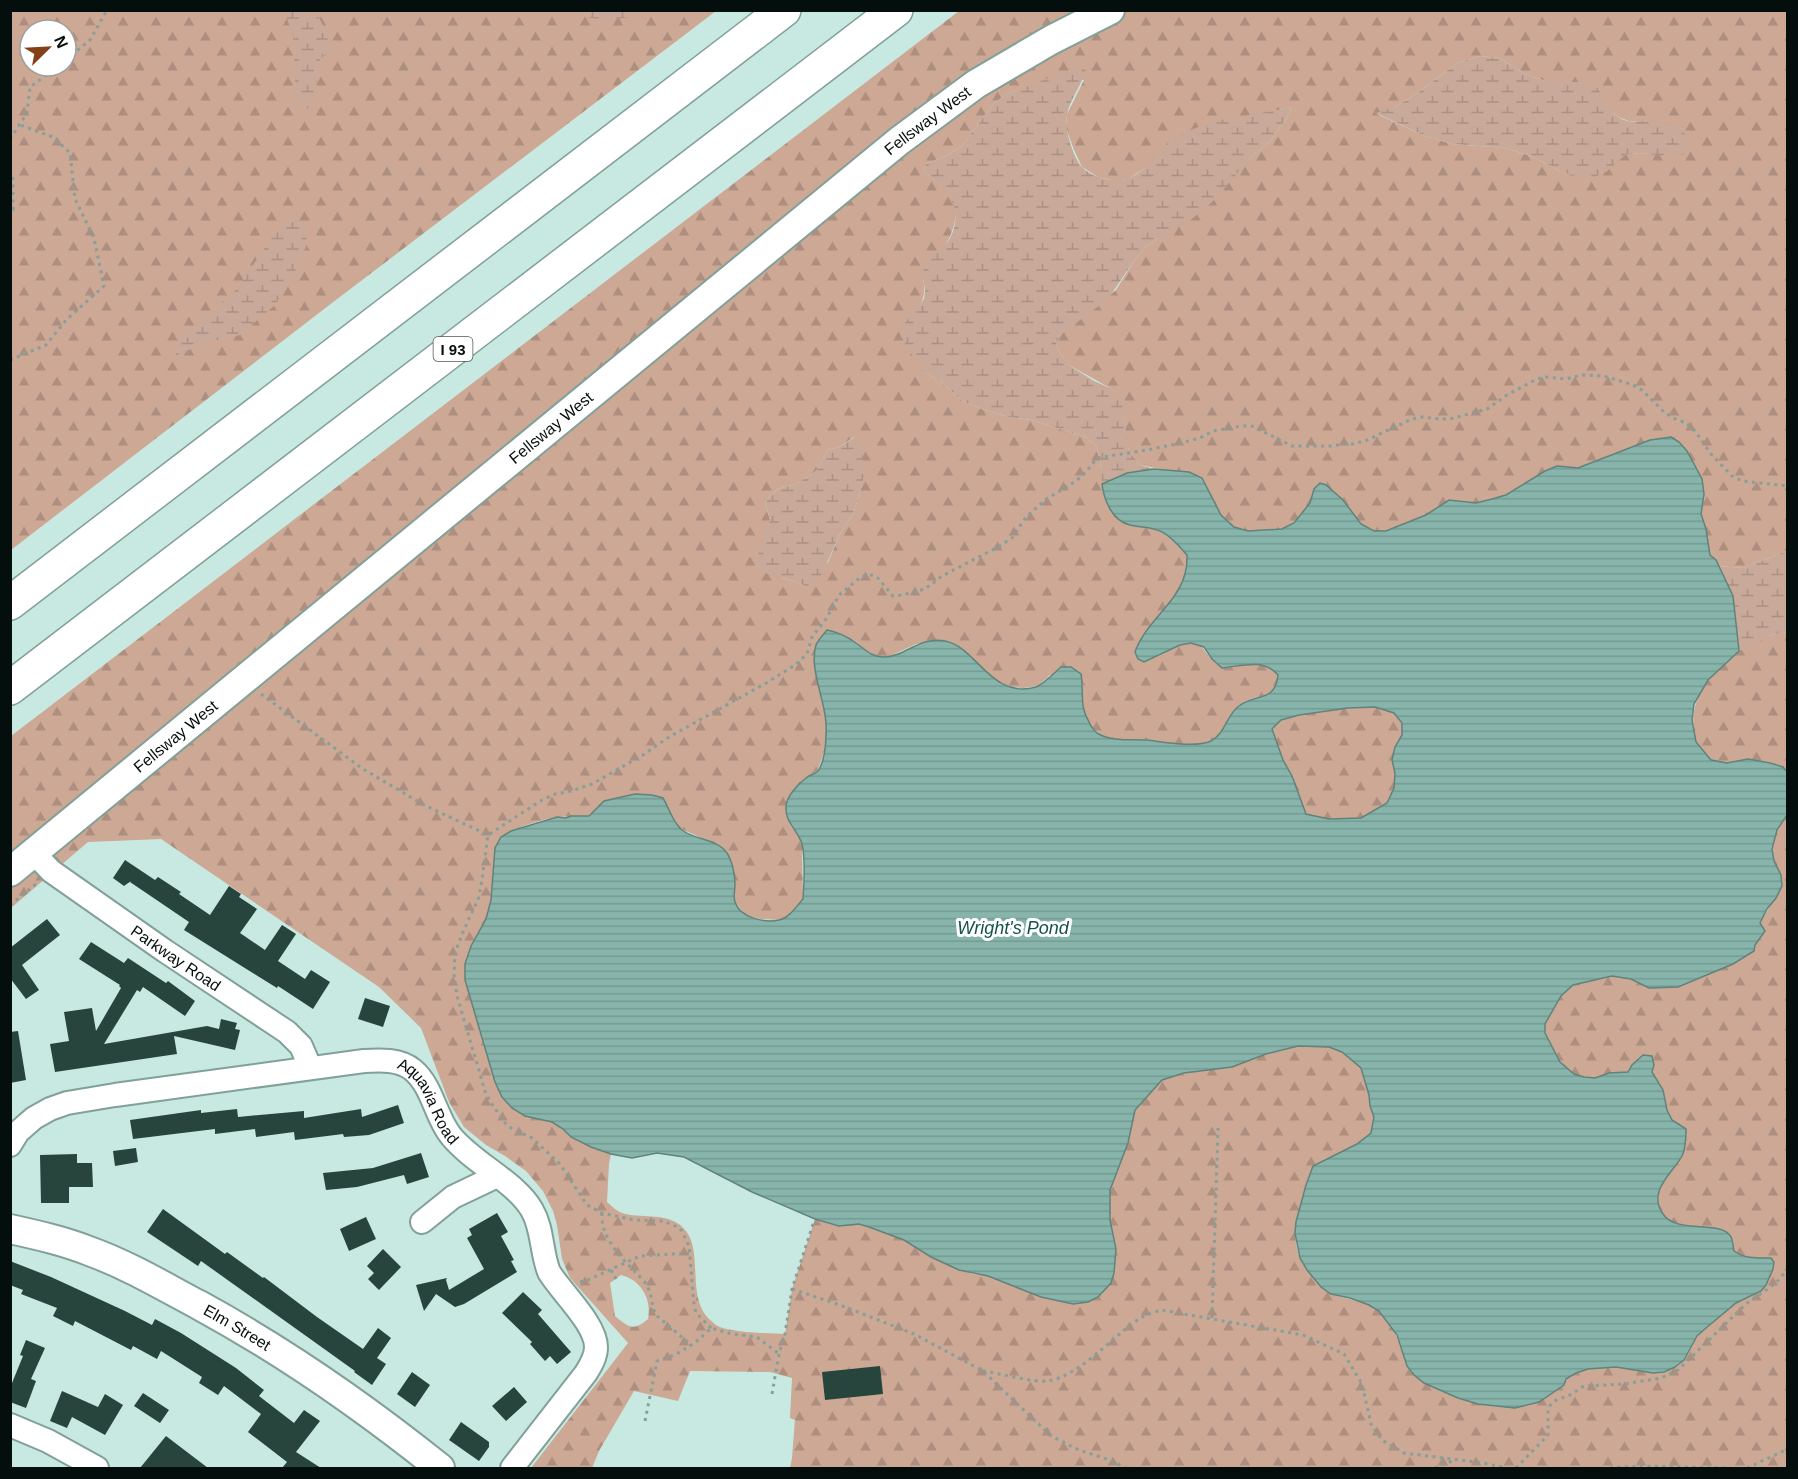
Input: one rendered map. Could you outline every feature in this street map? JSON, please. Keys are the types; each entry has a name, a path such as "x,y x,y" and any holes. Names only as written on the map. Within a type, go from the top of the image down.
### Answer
{"highway":[{"path":"10,603 784,10"},
{"name":"I 93","path":"10,688 896,10"}],"main road":[{"name":"Fellsway West","path":"10,872 42,862 243,681 898,141 976,84 1051,40 1110,10"},
{"name":"Elm Street","path":"10,1228 60,1241 117,1262 243,1329 338,1391 440,1468"}],"street":[{"name":"Parkway Road","path":"42,862 165,951 287,1032 301,1046 310,1067"},
{"name":"Aquavia Road","path":"10,1145 18,1132 34,1118 67,1103 310,1067 380,1060 407,1066 425,1084 450,1135 522,1197 535,1215 549,1272 589,1324 595,1336 594,1361 512,1468"},
{"path":"422,1222 453,1197 497,1176"},
{"path":"10,1425 48,1441 97,1468"}],"path":[{"path":"78,50 90,40 107,10"},
{"path":"10,139 27,113 30,87 42,78"},
{"path":"10,360 46,345 67,319 104,286 94,238 75,199 70,153 53,137 20,125"},
{"path":"10,170 13,180 13,210 10,212"},
{"path":"779,1354 757,1337 732,1334 711,1328 696,1313 693,1305 687,1241 678,1227 663,1221 634,1220 602,1214 587,1205 566,1172 540,1145 526,1134 506,1124 489,1100 481,1080 454,975 455,953 479,897 488,836 542,800 592,784 795,665 807,654 812,637 826,619 839,595 862,576 872,575 877,578 893,596 925,589 942,576 1012,538 1026,518 1045,500 1076,481 1097,458 1181,443 1200,438 1213,431 1241,426 1252,426 1292,446 1352,444 1365,441 1412,419 1450,418 1487,409 1507,394 1537,379 1545,377 1566,379 1581,375 1604,376 1634,385 1642,390 1663,411 1686,423 1696,432 1710,453 1732,476 1742,481 1788,486"},
{"path":"243,681 363,769 424,805 488,836"},
{"path":"10,905 42,862"},
{"path":"1212,1318 1218,1128"},
{"path":"602,1214 601,1225 606,1236 649,1288 656,1315 692,1345"},
{"path":"772,1394 792,1289 814,1221"},
{"path":"561,1290 640,1256 689,1252"},
{"path":"1515,1468 1548,1435 1548,1409 1556,1400 1584,1386 1624,1384 1661,1378 1678,1370 1746,1304 1776,1283 1788,1269"},
{"path":"611,1270 616,1279"},
{"path":"792,1289 914,1334 983,1371 1051,1436 1079,1450 1126,1468"},
{"path":"983,1371 1045,1382 1059,1378 1078,1366 1145,1315 1161,1310 1212,1318 1303,1335 1344,1353 1362,1384 1371,1424 1382,1440 1404,1453 1507,1468"},
{"path":"645,1421 657,1361 672,1357 692,1345 711,1328"},
{"path":"1747,1468 1788,1449"},
{"path":"1435,1468 1454,1460"},
{"path":"1610,1468 1640,1466 1725,1468"}],"green space":[{"path":"11,11 716,11 11,550"},
{"path":"284,11 315,11 327,36 327,53 320,59 316,89 308,109 296,98 293,35"},
{"path":"566,11 645,11 616,19 595,19"},
{"path":"959,11 1787,11 1787,551 1743,568 1718,566 1716,560 1710,555 1701,514 1704,494 1623,452 1578,468 1557,466 1506,495 1492,499 1476,503 1449,500 1426,515 1386,531 1374,531 1361,524 1343,500 1326,485 1320,483 1314,489 1310,503 1294,523 1282,529 1248,531 1234,527 1221,515 1202,478 1189,472 1140,465 1129,451 1124,417 1110,388 1069,365 1056,345 1059,336 1116,290 1134,261 1148,245 1169,232 1272,139 1291,111 1290,107 1210,124 1171,140 1150,165 1128,179 1116,181 1098,177 1082,167 1066,128 1067,114 1084,80 1043,81 1007,94 993,104 962,146 926,164 924,170 945,189 953,201 954,224 945,247 923,278 922,302 906,321 926,373 964,402 1009,417 1031,420 1086,437 1096,446 1103,490 1129,525 1162,533 1174,541 1187,555 1187,568 1179,591 1171,601 1159,656 1182,645 1195,643 1201,646 1213,660 1223,664 1233,666 1253,663 1271,669 1278,675 1274,689 1267,695 1252,698 1241,705 1220,733 1209,741 1187,745 1117,739 1103,735 1091,725 1084,710 1083,684 1050,675 1038,686 1011,687 992,678 969,655 948,641 916,644 886,658 872,656 856,642 836,632 816,644 815,669 825,713 827,734 824,752 818,770 804,779 786,803 790,825 799,835 802,845 803,899 793,911 780,920 760,919 745,915 734,901 733,872 726,851 679,828 674,818 652,795 630,796 596,808 587,816 542,820 515,829 503,838 495,848 491,900 486,919 471,946 465,980 495,1082 502,1097 525,1116 552,1122 580,1142 611,1154 607,1202 622,1213 666,1218 680,1225 688,1234 692,1245 698,1296 709,1319 722,1328 749,1332 785,1334 792,1289 815,1219 839,1226 859,1224 869,1227 904,1240 931,1257 972,1274 988,1276 1042,1297 1073,1304 1116,1249 1110,1220 1109,1190 1128,1143 1135,1110 1162,1080 1184,1073 1232,1067 1266,1054 1298,1046 1329,1047 1342,1052 1361,1068 1374,1117 1371,1133 1357,1144 1321,1162 1298,1218 1297,1247 1302,1261 1311,1275 1328,1292 1366,1304 1382,1314 1396,1335 1407,1366 1422,1381 1474,1403 1522,1406 1540,1401 1575,1374 1589,1369 1616,1367 1659,1371 1674,1368 1683,1362 1695,1340 1706,1327 1736,1303 1758,1293 1768,1277 1774,1262 1771,1258 1738,1255 1731,1245 1727,1232 1716,1228 1676,1224 1665,1218 1658,1195 1677,1161 1686,1129 1672,1120 1667,1110 1663,1090 1652,1072 1632,1065 1628,1072 1609,1073 1595,1078 1574,1074 1560,1062 1545,1033 1545,1024 1561,996 1573,985 1612,976 1631,979 1649,988 1755,945 1765,931 1760,923 1780,883 1780,874 1773,856 1773,843 1787,815 1787,1468 790,1468 795,1420 790,1418 792,1378 770,1372 690,1371 678,1401 634,1391 599,1451 592,1468 531,1468 628,1343 570,1278 562,1259 553,1211 543,1191 526,1171 486,1145 464,1127 449,1102 421,1028 379,987 161,839 88,842 11,908 11,736","holes":["1481,56 1499,58 1527,75 1549,82 1579,82 1618,117 1640,122 1651,154 1625,155 1615,162 1560,171 1531,156 1505,148 1452,144 1425,136 1377,114 1412,97 1457,63","854,437 862,485 853,514 841,532 828,562 807,587 782,578 766,534 770,520 765,502 778,489 796,484 816,471 828,450 839,447","621,1275 634,1281 644,1291 648,1304 648,1319 639,1325 632,1326 615,1316 610,1283"]},
{"path":"1481,56 1499,58 1527,75 1549,82 1593,82 1618,117 1632,122 1656,121 1680,127 1687,137 1684,154 1675,157 1639,153 1625,155 1606,172 1587,180 1560,171 1531,156 1505,148 1452,144 1425,136 1376,113 1412,97 1457,63"},
{"path":"1075,68 1086,69 1067,115 1070,142 1082,167 1091,174 1104,178 1124,180 1133,176 1142,171 1170,140 1201,126 1290,107 1291,111 1272,139 1251,158 1212,202 1193,218 1148,245 1108,299 1059,336 1056,345 1069,365 1110,388 1122,405 1129,451 1140,465 1154,469 1127,473 1102,484 1096,446 1086,437 1031,420 1009,417 964,402 926,373 901,336 906,321 924,299 924,264 950,239 955,224 955,210 949,195 924,170 926,164 962,146 993,104 1007,94"},
{"path":"294,218 305,225 307,244 293,276 275,305 240,335 204,343 176,356 176,347 187,333 237,289 274,234 287,221"},
{"path":"855,437 865,466 862,485 853,514 841,532 820,578 807,587 761,572 757,558 770,520 765,502 778,489 796,484 816,471 828,450 839,447"},
{"path":"1787,551 1787,632 1771,635 1739,651 1733,596 1718,566 1743,568"},
{"path":"1787,632 1787,772 1783,767 1748,759 1727,763 1711,760 1697,745 1694,738 1694,712 1699,695 1709,679 1737,652 1771,635"},
{"path":"1375,707 1394,713 1402,723 1403,735 1395,747 1392,760 1395,773 1394,788 1387,803 1361,818 1329,819 1306,814 1272,730 1281,720 1299,715 1348,708"}],"water":[{"name":"Wright's Pond","path":"1671,437 1679,442 1687,451 1702,479 1704,494 1701,514 1710,555 1716,560 1733,596 1739,651 1708,680 1694,704 1692,720 1696,742 1711,760 1727,763 1748,759 1783,767 1787,772 1787,815 1777,830 1772,849 1774,861 1781,875 1782,886 1760,923 1765,931 1755,945 1754,951 1733,964 1678,987 1649,988 1631,979 1612,976 1573,985 1561,996 1545,1024 1545,1033 1560,1062 1574,1074 1584,1077 1595,1078 1609,1073 1628,1072 1643,1055 1652,1056 1654,1065 1652,1072 1663,1090 1667,1110 1672,1120 1686,1129 1682,1156 1659,1190 1659,1206 1663,1214 1678,1224 1709,1227 1726,1232 1732,1239 1734,1251 1738,1254 1747,1257 1771,1258 1774,1262 1766,1285 1761,1291 1736,1303 1706,1328 1697,1336 1684,1360 1675,1367 1664,1372 1653,1373 1616,1367 1588,1369 1566,1379 1564,1385 1539,1402 1515,1408 1478,1404 1458,1398 1424,1383 1414,1375 1407,1366 1397,1335 1379,1311 1350,1298 1331,1294 1321,1287 1300,1258 1295,1233 1296,1222 1313,1166 1357,1144 1371,1133 1374,1117 1361,1068 1342,1052 1329,1047 1298,1046 1266,1054 1232,1067 1184,1073 1162,1080 1135,1110 1128,1143 1110,1190 1110,1220 1116,1249 1111,1283 1098,1297 1088,1302 1073,1304 1041,1297 988,1276 959,1270 931,1257 904,1240 869,1227 859,1224 839,1226 815,1219 752,1192 684,1157 657,1153 632,1158 591,1147 571,1137 552,1122 525,1116 512,1108 502,1097 495,1082 465,980 465,964 471,946 486,919 491,900 495,848 501,837 511,831 557,817 589,816 604,801 635,794 663,798 682,830 718,845 727,853 734,876 734,900 742,912 747,916 767,921 786,917 803,899 804,872 802,844 786,813 787,803 790,795 800,784 820,768 826,744 825,712 816,677 814,655 817,643 827,630 846,637 879,657 899,654 927,641 945,641 956,645 996,680 1020,689 1036,687 1061,667 1071,667 1081,674 1084,710 1097,733 1115,739 1204,743 1220,734 1239,706 1269,694 1276,684 1278,675 1266,666 1259,665 1222,668 1204,647 1191,643 1180,645 1144,662 1138,659 1135,652 1141,639 1182,584 1187,555 1162,532 1130,525 1118,519 1107,503 1102,484 1127,473 1154,469 1189,472 1202,478 1221,515 1234,527 1248,531 1282,529 1294,523 1310,503 1314,489 1320,483 1326,485 1343,500 1361,524 1374,531 1386,531 1426,515 1449,500 1476,503 1506,495 1557,466 1578,468 1650,440","holes":["1375,707 1394,713 1402,723 1402,735 1395,747 1392,760 1395,773 1394,788 1387,803 1361,818 1329,819 1306,814 1272,729 1281,720 1299,715 1348,708"]}],"building":[{"path":"125,860 155,880 158,877 210,915 229,886 241,894 239,897 257,909 240,933 265,950 282,925 296,934 278,961 305,979 311,970 330,982 313,1009 184,930 189,922 131,881 124,886 113,878"},
{"path":"47,919 60,935 22,965 39,990 26,999 10,978 10,948"},
{"path":"91,942 124,963 128,958 166,983 168,981 195,1001 185,1016 143,987 140,992 137,990 104,1044 207,1026 219,1029 221,1019 237,1023 235,1029 240,1030 235,1050 174,1036 177,1054 55,1072 50,1044 69,1041 64,1012 92,1008 96,1031 121,988 120,985 79,959"},
{"path":"365,998 390,1006 383,1027 358,1019"},
{"path":"18,1031 26,1080 10,1083 10,1032"},
{"path":"398,1105 404,1123 369,1135 344,1137 343,1134 295,1140 294,1132 256,1137 255,1129 215,1134 215,1129 133,1139 130,1120 201,1110 201,1113 237,1109 238,1117 304,1111 304,1118 361,1109 362,1117"},
{"path":"136,1148 138,1162 115,1166 113,1151"},
{"path":"421,1153 429,1177 407,1184 404,1175 357,1187 326,1190 323,1173 373,1168"},
{"path":"77,1154 77,1163 92,1163 93,1187 69,1187 69,1203 41,1203 40,1155"},
{"path":"163,1209 225,1254 227,1252 264,1277 363,1349 378,1328 391,1338 377,1358 386,1364 372,1385 201,1261 198,1266 147,1232"},
{"path":"497,1213 508,1232 501,1236 514,1260 511,1261 517,1272 464,1304 455,1307 436,1294 424,1311 416,1285 447,1278 449,1290 484,1269 467,1238 472,1235 469,1229"},
{"path":"366,1217 376,1239 349,1251 340,1229"},
{"path":"383,1249 401,1267 379,1290 368,1279 374,1273 367,1266"},
{"path":"10,1261 51,1277 152,1325 155,1319 181,1333 236,1368 264,1390 259,1396 294,1423 304,1410 320,1421 296,1452 321,1468 282,1468 287,1462 248,1432 261,1414 224,1386 218,1395 199,1383 202,1377 161,1351 157,1359 133,1346 131,1350 75,1321 73,1326 53,1316 57,1308 21,1294 23,1290 10,1285"},
{"path":"523,1292 542,1310 538,1314 571,1352 557,1364 550,1356 545,1361 530,1344 532,1342 502,1313"},
{"path":"26,1340 45,1348 31,1379 36,1381 26,1408 10,1402 10,1388 23,1356 20,1355"},
{"path":"880,1366 883,1394 825,1400 822,1372"},
{"path":"412,1372 430,1385 415,1407 397,1394"},
{"path":"514,1387 527,1402 506,1421 492,1406"},
{"path":"62,1391 98,1407 105,1394 123,1405 105,1435 72,1417 67,1428 50,1421"},
{"path":"143,1393 169,1410 160,1423 134,1406"},
{"path":"461,1422 489,1442 489,1447 479,1461 449,1440"},
{"path":"166,1436 208,1468 140,1468"}]}
